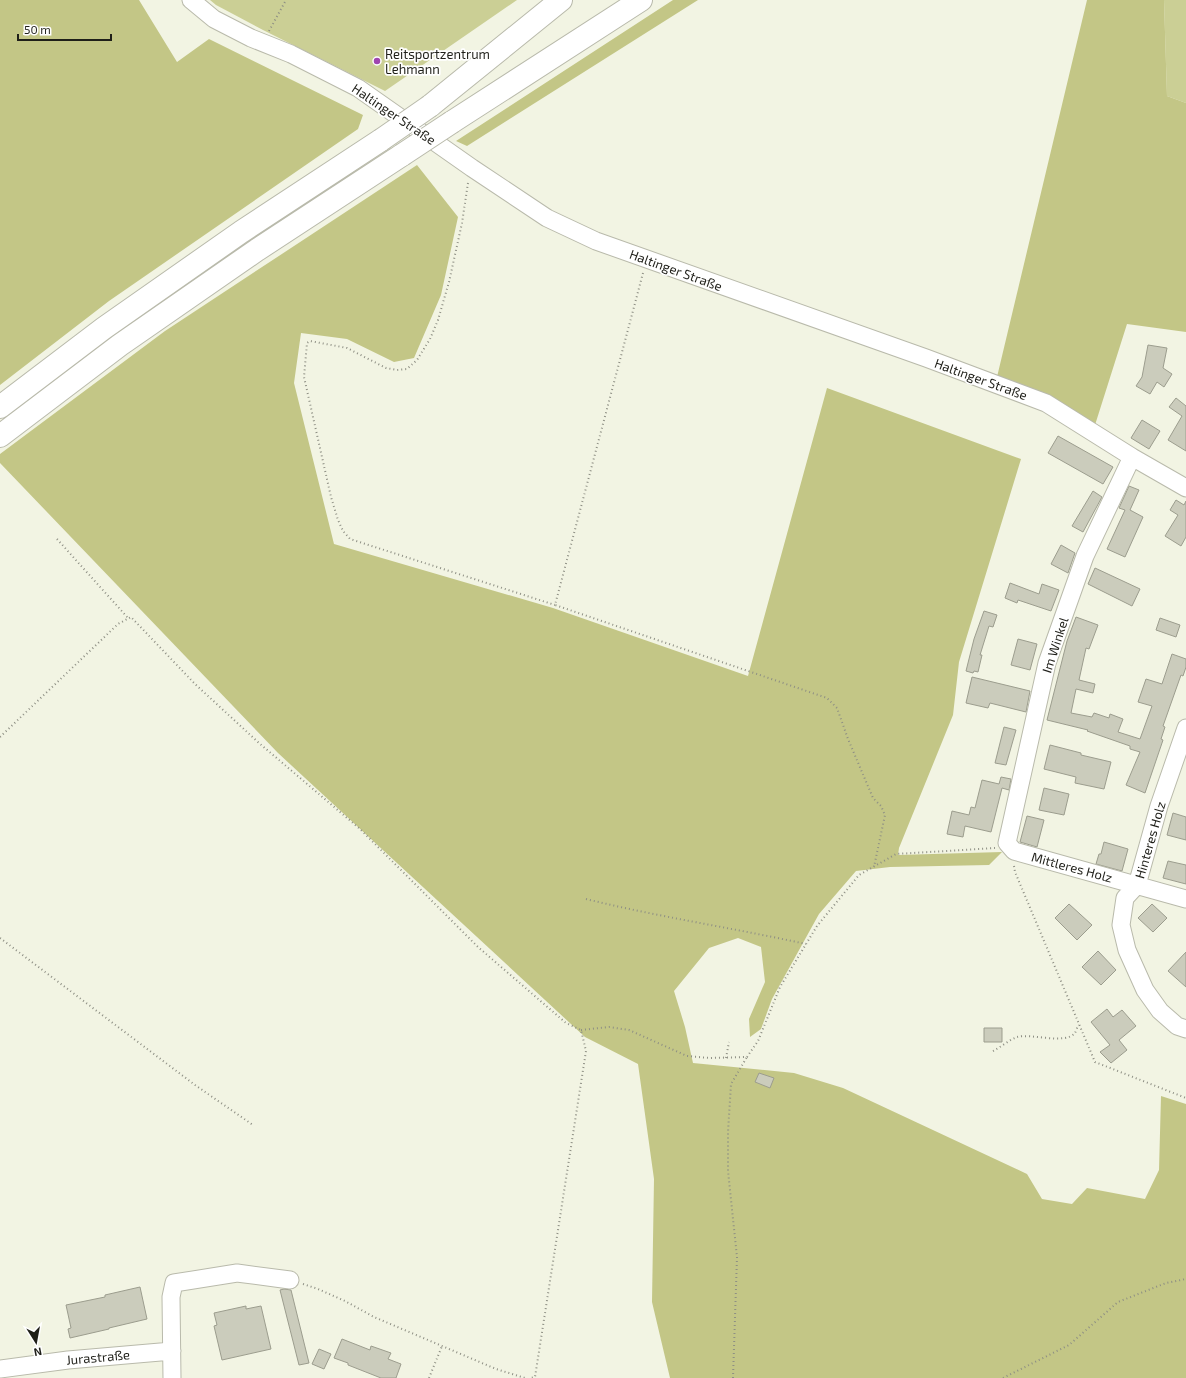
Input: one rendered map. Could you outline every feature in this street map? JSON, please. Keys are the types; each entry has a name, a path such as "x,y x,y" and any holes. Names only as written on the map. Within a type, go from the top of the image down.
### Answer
{"highway":[{"path":"0,407 104,328 234,237 430,106 561,0"},
{"path":"0,436 120,345 257,250 641,0"}],"street":[{"name":"Haltinger Straße","path":"192,0 214,18 263,43 291,54 358,88 472,168 547,218 596,242 933,361 1046,403 1132,457 1186,488"},
{"name":"Im Winkel","path":"1010,847 1047,663 1085,556 1132,457"},
{"name":"Hinteres Holz","path":"1186,728 1159,806 1137,885 1125,898 1121,925 1127,950 1145,990 1160,1011 1177,1026 1186,1029"},
{"name":"Mittleres Holz","path":"1010,847 1186,899"},
{"path":"172,1378 171,1297 174,1283 237,1273 290,1280"},
{"name":"Jurastraße","path":"0,1369 68,1360 172,1351"}],"path":[{"path":"263,43 286,0"},
{"path":"472,168 449,282 438,320 430,339 417,360 407,369 397,370 386,368 347,348 310,341 307,343 304,377 331,497 343,531 350,539 554,605 827,698 837,708 848,739 873,798 881,806 885,815 874,867"},
{"path":"554,605 646,260"},
{"path":"57,539 128,618 131,617 195,684 259,743 360,829 478,947 566,1023 581,1030 609,1027 629,1030 687,1056 710,1058 747,1057"},
{"path":"0,737 118,624 128,618"},
{"path":"733,1378 737,1257 728,1171 728,1132 731,1084 758,1040 780,987 817,926 859,875 896,854 1010,847 1015,872 1095,1062 1186,1098"},
{"path":"586,899 668,918 806,944"},
{"path":"0,938 195,1085 254,1126"},
{"path":"993,1051 1017,1037 1067,1037 1074,1034 1079,1024"},
{"path":"530,1378 535,1377 586,1051 581,1030"},
{"path":"726,1058 729,1042"},
{"path":"1003,1378 1069,1345 1118,1302 1166,1283 1186,1278"},
{"path":"290,1280 318,1289 345,1301 374,1317 496,1369 525,1378"},
{"path":"429,1378 442,1345"}],"green space":[{"path":"0,0 139,0 177,62 209,39 363,115 358,129 109,301 0,385"},
{"name":"Reitsportzentrum Lehmann","path":"210,0 517,0 385,91 263,30 216,5"},
{"path":"673,0 698,0 467,146 456,141"},
{"path":"1087,0 1164,0 1167,96 1186,103 1186,332 1127,324 1095,425 997,377"},
{"path":"1164,0 1186,0 1186,103 1167,96"},
{"path":"417,165 458,217 441,295 414,358 394,362 347,339 301,333 294,383 334,544 553,608 748,676 827,388 1021,459 959,662 953,715 899,848 898,855 1002,852 989,865 890,867 856,871 819,914 772,999 761,1029 750,1037 749,1019 765,982 761,947 738,938 709,948 674,991 685,1027 693,1063 794,1073 843,1088 1027,1174 1042,1199 1072,1204 1087,1188 1145,1199 1159,1170 1161,1096 1186,1104 1186,1378 670,1378 652,1302 654,1179 638,1064 585,1037 278,753 0,463 0,454 165,331"}],"building":[{"path":"1148,345 1167,348 1163,368 1172,374 1164,387 1157,382 1150,394 1136,386 1142,377"},
{"path":"1176,398 1186,406 1186,451 1168,440 1182,416 1169,407"},
{"path":"1142,420 1160,431 1149,449 1131,438"},
{"path":"1058,436 1113,467 1103,484 1048,453"},
{"path":"1129,486 1139,490 1130,510 1143,517 1125,557 1107,549 1125,510 1119,508"},
{"path":"1093,491 1102,497 1083,532 1072,526"},
{"path":"1176,500 1184,505 1186,501 1186,537 1181,546 1165,536 1178,515 1170,510"},
{"path":"1061,545 1075,553 1068,573 1051,564"},
{"path":"1095,568 1140,589 1132,606 1088,584"},
{"path":"1010,583 1039,594 1042,584 1059,590 1051,611 1018,600 1017,603 1005,598"},
{"path":"984,611 997,615 993,627 989,626 980,655 982,655 978,672 974,671 973,673 966,671 974,639"},
{"path":"1076,617 1098,625 1089,649 1086,648 1079,680 1095,684 1093,693 1076,689 1071,713 1092,717 1094,713 1109,718 1110,714 1123,719 1118,732 1140,739 1152,706 1138,702 1146,679 1162,684 1172,654 1186,659 1186,667 1183,676 1181,675 1163,726 1165,727 1161,739 1163,740 1145,793 1126,785 1140,752 1130,749 1130,746 1087,731 1088,730 1047,720 1067,641"},
{"path":"1160,618 1180,625 1176,637 1156,630"},
{"path":"1018,639 1037,644 1030,670 1011,665"},
{"path":"972,677 1030,691 1026,712 990,703 988,708 966,703"},
{"path":"1004,727 1016,730 1006,765 995,763"},
{"path":"1050,745 1081,753 1081,755 1111,762 1104,789 1075,783 1076,777 1044,769"},
{"path":"1001,777 1011,779 1009,790 1002,788 991,832 965,826 963,837 947,834 952,811 969,815 971,807 975,808 982,780 999,784"},
{"path":"1044,788 1069,794 1064,815 1039,810"},
{"path":"1173,813 1186,817 1186,840 1167,835"},
{"path":"1027,816 1044,820 1037,847 1020,842"},
{"path":"1104,842 1128,849 1122,871 1096,864 1099,854 1101,854"},
{"path":"1168,861 1186,865 1186,884 1163,878"},
{"path":"1069,904 1092,925 1077,940 1055,918"},
{"path":"1152,904 1167,918 1153,932 1138,918"},
{"path":"1098,951 1116,970 1101,985 1082,967"},
{"path":"1186,952 1186,987 1168,971"},
{"path":"1107,1009 1113,1017 1122,1010 1136,1026 1119,1040 1127,1050 1111,1063 1100,1052 1110,1045 1091,1022"},
{"path":"984,1028 1002,1028 1002,1042 984,1042"},
{"path":"759,1073 774,1078 770,1088 755,1082"},
{"path":"140,1287 147,1319 70,1338 68,1329 71,1328 66,1305 105,1297 105,1295"},
{"path":"280,1290 291,1290 309,1363 299,1365"},
{"path":"246,1306 246,1309 261,1306 271,1349 222,1360 214,1326 217,1325 214,1313"},
{"path":"342,1339 370,1350 371,1346 391,1353 388,1359 401,1364 396,1378 381,1378 334,1358"},
{"path":"319,1349 331,1354 324,1369 312,1364"}],"place":[{"name":"Reitsportzentrum Lehmann","path":"377,61"}]}
